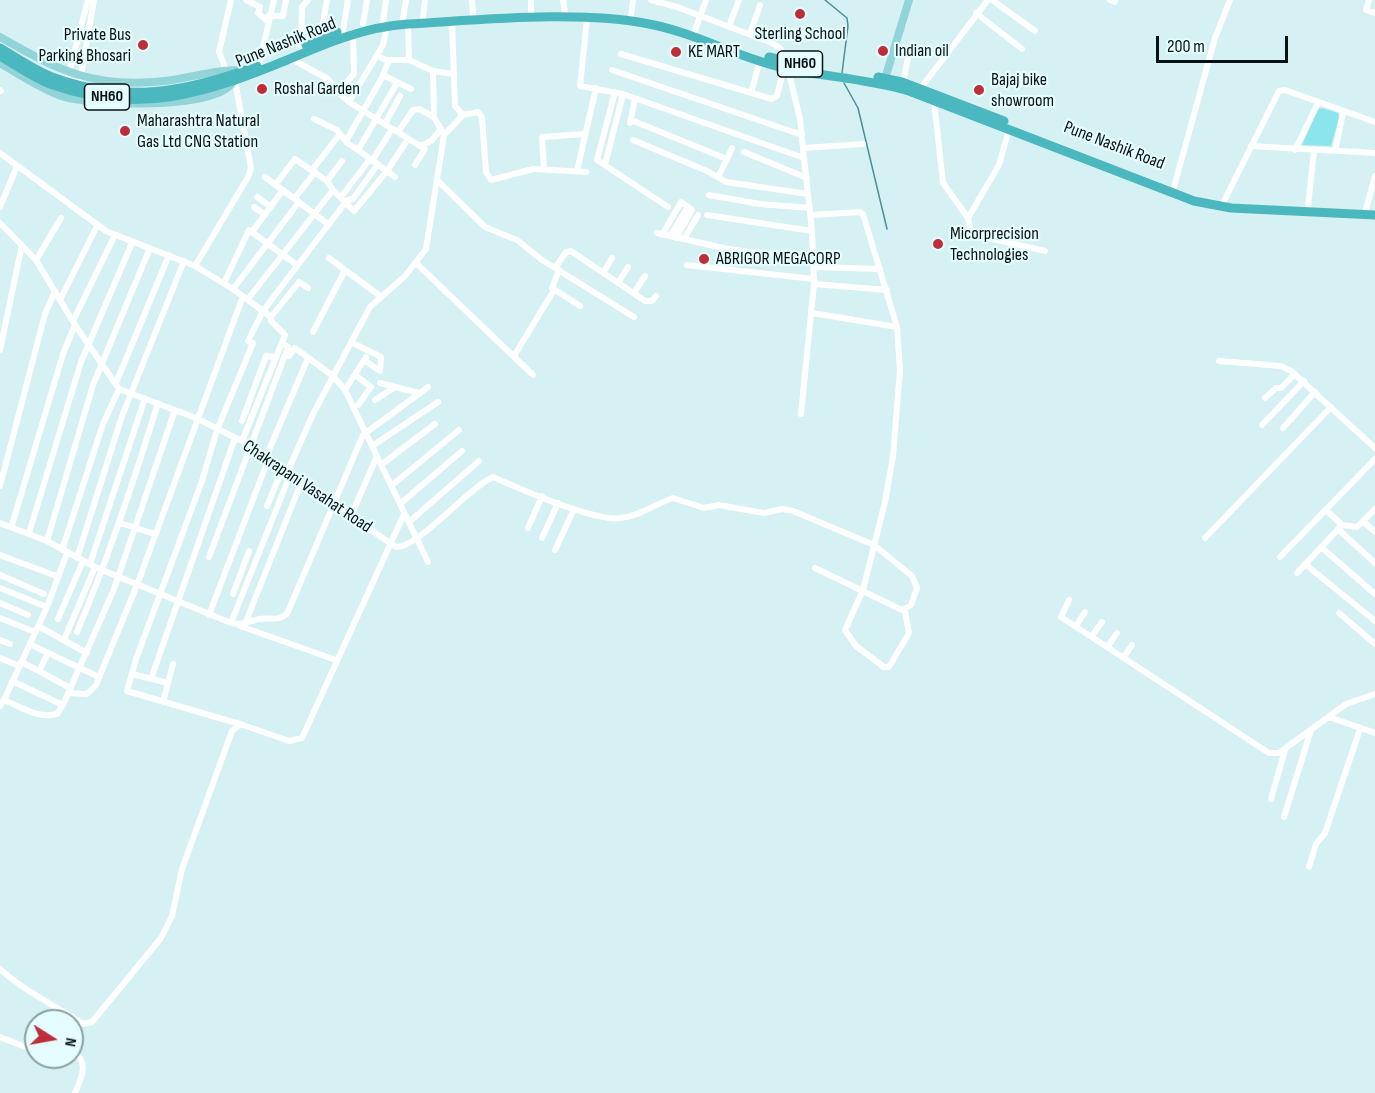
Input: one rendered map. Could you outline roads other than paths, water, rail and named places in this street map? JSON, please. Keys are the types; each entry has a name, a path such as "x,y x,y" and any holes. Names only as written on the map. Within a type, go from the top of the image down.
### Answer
{"highway":[{"name":"Pune Nashik Road","path":"406,21 452,22 565,13 631,16 659,20 760,60 785,66 903,83 1174,187 1224,201 1370,209"},
{"name":"Pune Nashik Road","path":"221,83 245,70 320,39 423,18 473,15 531,16 648,24 694,34 785,66"},
{"name":"Pune Nashik Road","path":"221,83 234,82 363,24 385,24"},
{"name":"NH60","path":"0,48 50,76 79,86 128,93 175,91 221,83"},
{"name":"NH60","path":"0,56 47,83 78,93 128,100 176,98 221,83"},
{"name":"Pune Nashik Road","path":"885,81 1179,195 1212,205 1375,215"}],"main road":[{"path":"885,81 909,0"},
{"path":"0,37 51,66 81,77 109,82 143,83 226,70 245,70"},
{"path":"0,63 44,89 63,97 127,105 176,103 222,91 234,82"}],"street":[{"path":"63,97 88,0"},
{"path":"76,100 94,0"},
{"path":"226,70 219,52 231,0"},
{"path":"246,0 260,7 258,13 268,18 282,16 286,0"},
{"path":"259,65 274,0"},
{"path":"301,47 302,8 308,0"},
{"path":"320,39 327,0"},
{"path":"338,92 354,74 348,32 348,0"},
{"path":"363,24 367,0"},
{"path":"349,102 385,42 386,0"},
{"path":"406,0 409,60"},
{"path":"423,18 425,0"},
{"path":"472,0 473,15"},
{"path":"531,16 531,0 537,0"},
{"path":"562,0 565,13"},
{"path":"631,16 633,0"},
{"path":"651,0 750,34 778,46 783,54 802,135 812,231 814,282 801,414"},
{"path":"694,34 706,0"},
{"path":"729,26 738,0"},
{"path":"920,89 987,0"},
{"path":"992,0 1035,31"},
{"path":"1174,187 1215,38 1230,0"},
{"path":"1369,0 1366,10 1375,13"},
{"path":"750,34 760,5"},
{"path":"976,13 1022,49"},
{"path":"587,19 579,84 581,87 623,94 804,158"},
{"path":"452,22 454,106 463,115"},
{"path":"903,83 909,53"},
{"path":"621,54 775,99 785,66"},
{"path":"377,56 388,60 409,60 433,72 453,74"},
{"path":"290,58 328,79 349,102 425,149 415,165"},
{"path":"346,141 383,76 388,60"},
{"path":"750,93 760,60"},
{"path":"612,70 802,135"},
{"path":"267,506 370,307 405,276 427,244 438,181 443,132 434,117 433,72"},
{"path":"383,76 411,89"},
{"path":"195,266 248,177 251,168 234,82"},
{"path":"358,150 397,83"},
{"path":"577,171 596,88"},
{"path":"1224,201 1279,92 1285,90 1375,122"},
{"path":"615,92 597,160 668,207"},
{"path":"606,161 623,94"},
{"path":"385,124 400,96"},
{"path":"635,99 631,122 727,159"},
{"path":"934,101 943,183 968,218 969,230 975,235 1045,251"},
{"path":"1295,150 1318,103"},
{"path":"404,514 302,738 289,741 127,691 202,481 217,430 253,343 248,341 263,310 395,131 413,110 419,109 434,117"},
{"path":"420,146 431,141 463,115 474,112 482,117 488,179 544,169 585,172"},
{"path":"1335,151 1343,112"},
{"path":"314,119 340,134 346,141 395,177"},
{"path":"968,218 999,165 1009,129"},
{"path":"233,289 297,200 313,171 340,134"},
{"path":"544,169 542,137 585,134"},
{"path":"276,184 296,159 327,181 351,210 356,210 387,171 408,138"},
{"path":"633,140 732,183 808,194"},
{"path":"804,148 863,144"},
{"path":"1251,146 1375,153"},
{"path":"718,177 732,148"},
{"path":"1308,206 1314,151"},
{"path":"744,152 807,178"},
{"path":"0,153 97,226 132,243 195,266 245,297 271,317 271,321 285,335 274,357 242,441"},
{"path":"327,181 342,161"},
{"path":"345,200 353,199 373,161"},
{"path":"0,207 17,166"},
{"path":"1370,209 1375,176"},
{"path":"265,177 328,224"},
{"path":"438,181 485,227 517,240 557,269 634,317"},
{"path":"224,283 244,237 249,231 252,232 284,190"},
{"path":"0,658 39,671 69,691 87,694 93,691 137,585 196,418 245,297 282,255 333,190"},
{"path":"417,538 491,478 596,517 615,519 632,516 673,498 704,508 719,505 764,513 787,509 874,544 916,580 914,600 905,611 909,633 893,664 884,667 856,646 845,630 863,590 874,544 892,456 900,370 897,327 862,213 810,212 709,195"},
{"path":"257,197 271,207"},
{"path":"681,202 692,210 666,235 681,202"},
{"path":"254,207 265,214"},
{"path":"684,239 698,214"},
{"path":"707,215 812,231"},
{"path":"36,260 61,218"},
{"name":"Chakrapani Vasahat Road","path":"0,223 5,231 36,260 100,364 117,386 196,418 250,445 286,473 399,548 417,538"},
{"path":"60,300 97,226"},
{"path":"252,232 297,265"},
{"path":"12,525 74,323 115,235"},
{"path":"666,235 728,249 813,263 880,269"},
{"path":"29,533 88,345 132,243"},
{"path":"0,350 22,245"},
{"path":"47,541 100,364 150,248"},
{"path":"580,306 554,290 552,284 557,269 569,251 649,302 656,296"},
{"path":"169,255 103,424 59,577 2,703 51,716 57,714 63,705 118,576 175,410"},
{"path":"328,258 380,296"},
{"path":"603,273 612,258"},
{"path":"64,640 132,394 184,261"},
{"path":"416,263 533,375"},
{"path":"687,265 886,290"},
{"path":"618,284 628,267"},
{"path":"313,332 345,270"},
{"path":"634,293 645,276"},
{"path":"271,317 299,282 308,288"},
{"path":"514,356 554,290"},
{"path":"0,486 45,314 56,291"},
{"path":"812,313 897,327"},
{"path":"351,342 382,358 380,371 364,360"},
{"path":"209,557 288,347 282,343"},
{"path":"289,356 295,348 333,376 345,390 428,562"},
{"path":"345,390 370,352"},
{"path":"242,421 266,356 274,357"},
{"path":"209,615 267,459 308,358"},
{"path":"1219,361 1281,366 1304,381 1375,448"},
{"path":"1265,398 1276,388 1281,388 1295,374"},
{"path":"355,375 371,387 358,405"},
{"path":"1262,426 1304,381"},
{"path":"380,383 420,393"},
{"path":"375,400 395,387"},
{"path":"231,623 245,624 262,619 275,621 287,614 366,430 428,387"},
{"path":"1283,428 1316,392"},
{"path":"58,619 86,562 145,398"},
{"path":"372,446 438,402"},
{"path":"77,632 104,570 148,444 158,403"},
{"path":"1204,538 1331,407"},
{"path":"381,465 435,424"},
{"path":"392,486 459,430"},
{"path":"151,679 235,438"},
{"path":"400,504 462,451"},
{"path":"351,516 377,456"},
{"path":"1280,557 1375,459"},
{"path":"409,522 480,460"},
{"path":"231,623 286,473"},
{"path":"245,624 301,483"},
{"path":"528,528 542,496"},
{"path":"543,538 558,503"},
{"path":"555,550 574,509"},
{"path":"1340,527 1354,528 1375,509"},
{"path":"1326,510 1375,563"},
{"path":"1363,521 1375,532"},
{"path":"0,523 12,525 86,562 177,602 336,660"},
{"path":"120,523 156,534"},
{"path":"1297,573 1340,527"},
{"path":"1321,547 1375,594"},
{"path":"233,594 249,551"},
{"path":"0,555 59,577"},
{"path":"230,559 244,565"},
{"path":"1305,564 1375,621"},
{"path":"815,568 905,611"},
{"path":"0,575 44,594"},
{"path":"0,588 47,607"},
{"path":"1070,600 1060,616 1269,753 1274,754 1285,750 1350,702 1375,694"},
{"path":"0,603 28,615"},
{"path":"1076,626 1085,612"},
{"path":"1339,613 1375,644"},
{"path":"0,618 37,629 87,653"},
{"path":"1092,636 1101,622"},
{"path":"1108,646 1117,633"},
{"path":"0,640 10,644"},
{"path":"30,644 99,677"},
{"path":"1124,657 1132,645"},
{"path":"39,671 48,653"},
{"path":"163,702 173,664"},
{"path":"132,674 168,683"},
{"path":"12,681 63,705"},
{"path":"1329,717 1375,733"},
{"path":"0,969 26,990 60,1008 83,1024 92,1022 161,938 172,916 182,869 209,790 232,731 240,724"},
{"path":"1309,867 1316,844 1325,832 1360,729"},
{"path":"1284,817 1311,730"},
{"path":"1270,799 1285,750"},
{"path":"0,1037 24,1046"},
{"path":"75,1093 83,1069"}],"waterway":[{"path":"825,0 847,18 842,73"},
{"path":"844,83 858,108 887,229"}],"place":[{"name":"Sterling School","path":"800,14"},
{"name":"Private Bus Parking Bhosari","path":"143,45"},
{"name":"Indian oil","path":"883,51"},
{"name":"KE MART","path":"676,52"},
{"name":"Roshal Garden","path":"262,89"},
{"name":"Bajaj bike showroom","path":"979,90"},
{"name":"Maharashtra Natural Gas Ltd CNG Station","path":"125,131"},
{"name":"Micorprecision Technologies","path":"938,244"},
{"name":"ABRIGOR MEGACORP","path":"704,259"}]}
